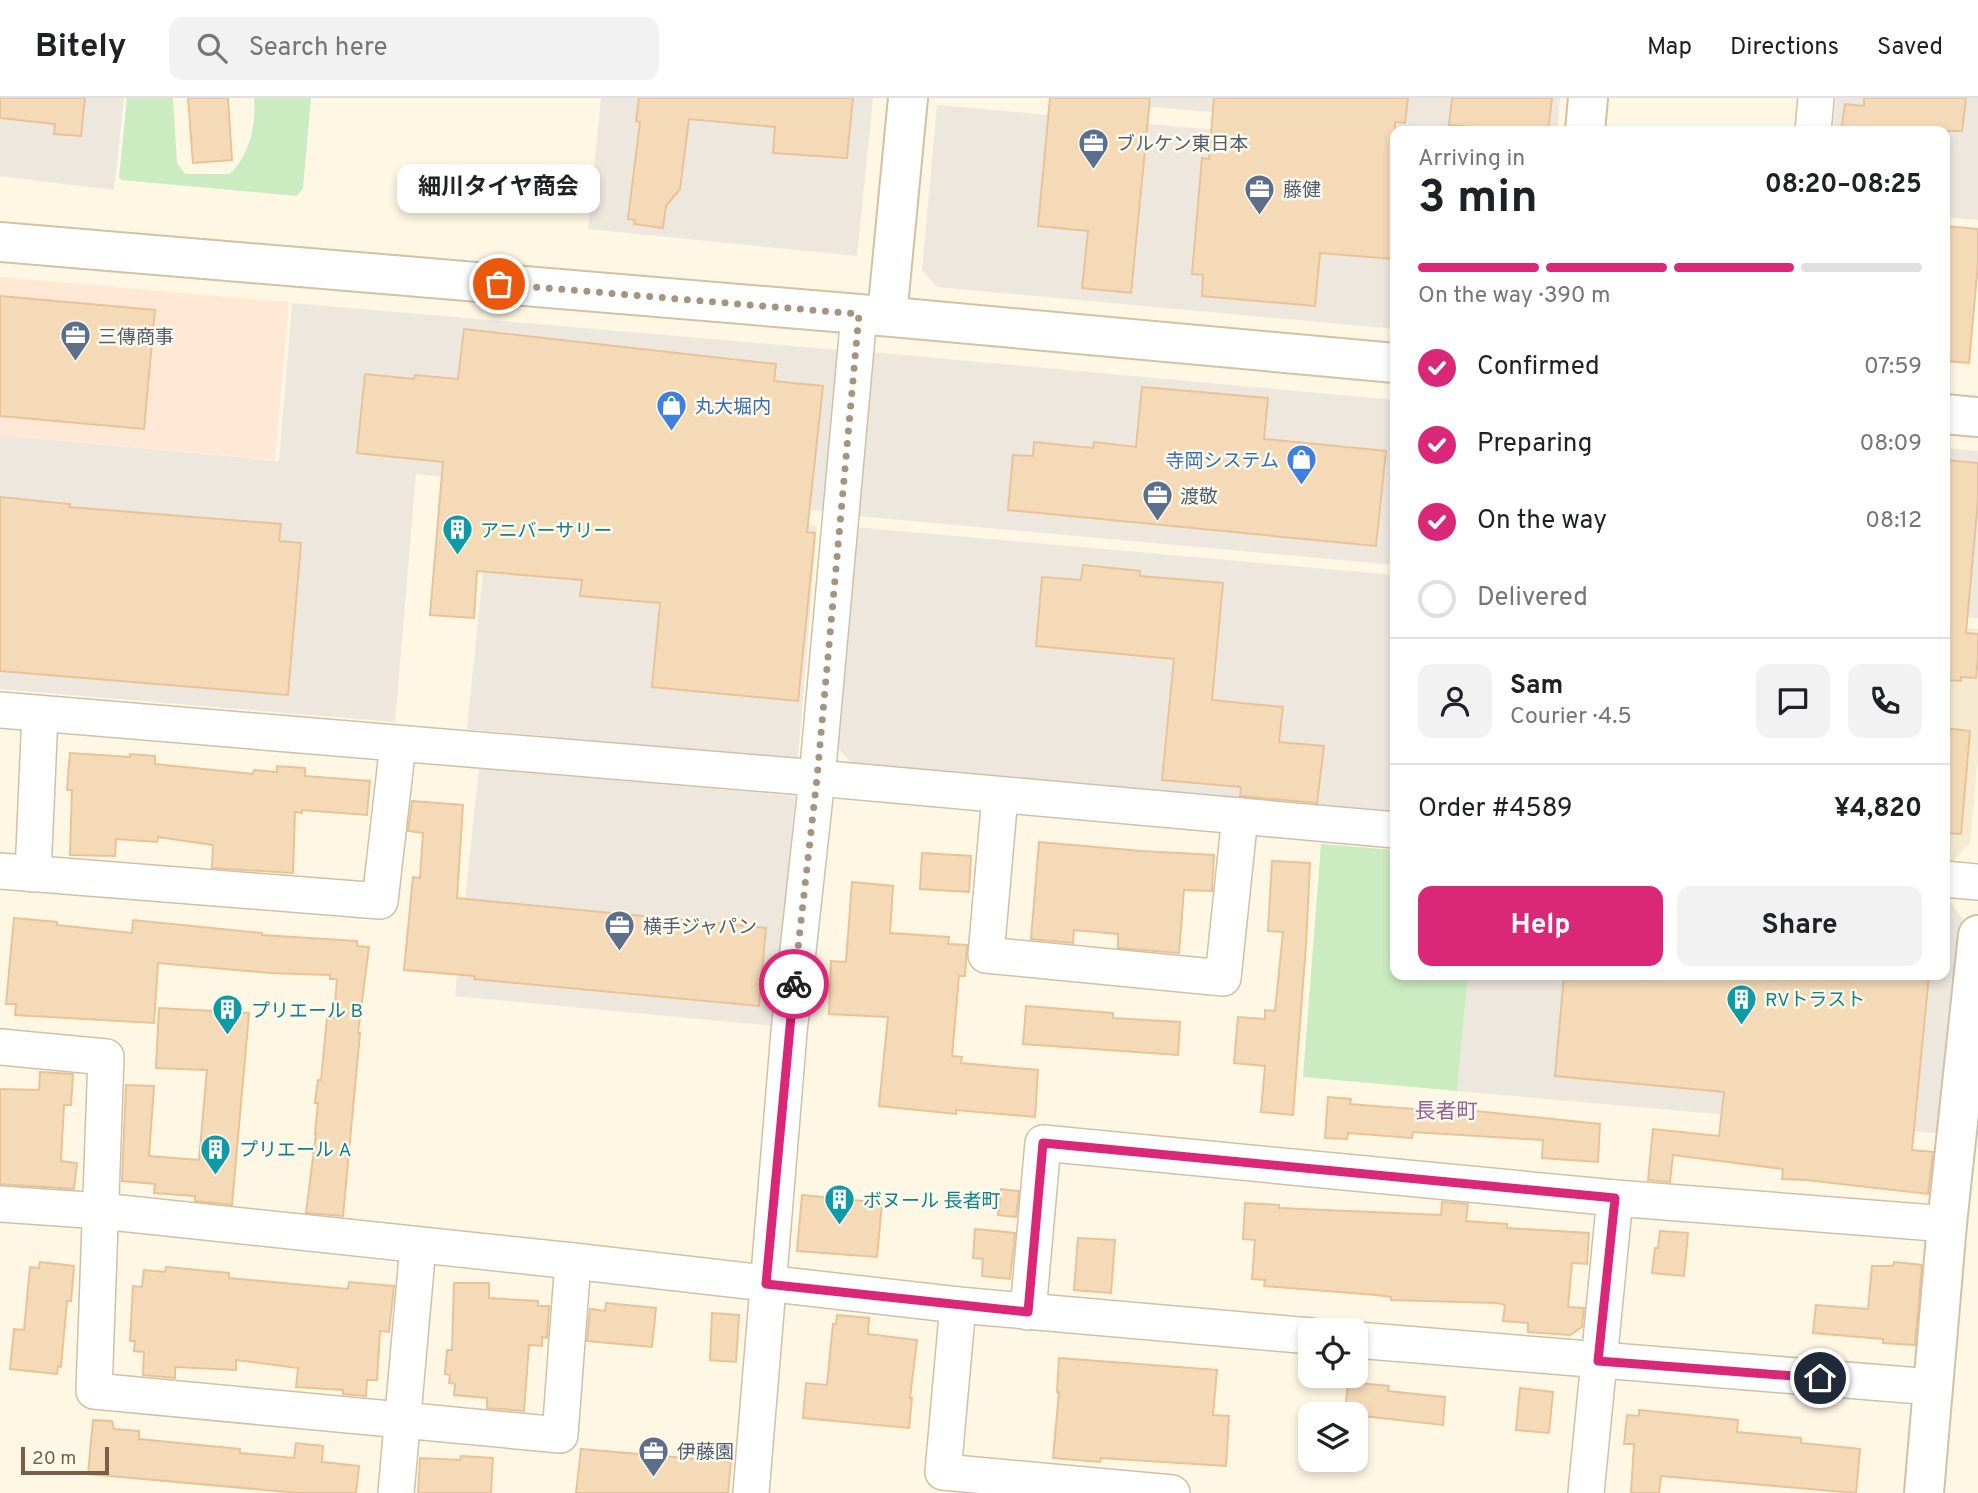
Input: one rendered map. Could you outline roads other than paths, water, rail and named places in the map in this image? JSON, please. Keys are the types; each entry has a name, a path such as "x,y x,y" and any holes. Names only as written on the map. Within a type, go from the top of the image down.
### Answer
{"street":[{"path":"751,1493 766,1284 789,1032 817,778 873,315 908,98"},
{"path":"1585,126 1588,98"},
{"path":"1813,126 1816,98"},
{"path":"0,242 873,315 1390,363"},
{"path":"1950,415 1978,417"},
{"path":"0,710 817,778 1390,830"},
{"path":"40,713 16,872 380,901 398,744"},
{"path":"1000,796 986,955 1223,978 1240,816"},
{"path":"1950,880 1978,882"},
{"path":"1924,1493 1947,1224 1972,1051 1978,935"},
{"path":"0,1047 106,1057 94,1391 560,1435 573,1261"},
{"path":"1028,1312 1043,1143 1615,1198 1947,1224"},
{"path":"1586,1493 1615,1198"},
{"path":"0,1203 101,1211 573,1261 958,1306 1298,1335"},
{"path":"396,1493 418,1246"},
{"path":"958,1306 943,1472 1172,1493"},
{"path":"1368,1341 1932,1387"}],"place":[{"name":"ブルケン東日本","path":"1093,170"},
{"name":"藤健","path":"1260,216"},
{"name":"細川タイヤ商会","path":"499,284"},
{"name":"三傳商事","path":"75,363"},
{"name":"丸大堀内","path":"672,433"},
{"name":"寺岡システム","path":"1302,487"},
{"name":"渡敬","path":"1157,523"},
{"name":"アニバーサリー","path":"457,557"},
{"name":"横手ジャパン","path":"620,953"},
{"name":"RVトラスト","path":"1742,1026"},
{"name":"プリエール B","path":"228,1037"},
{"name":"プリエール A","path":"216,1176"},
{"name":"ボヌール 長者町","path":"840,1227"},
{"name":"伊藤園","path":"654,1478"}],"district":[{"name":"長者町","path":"1446,1111"}]}
